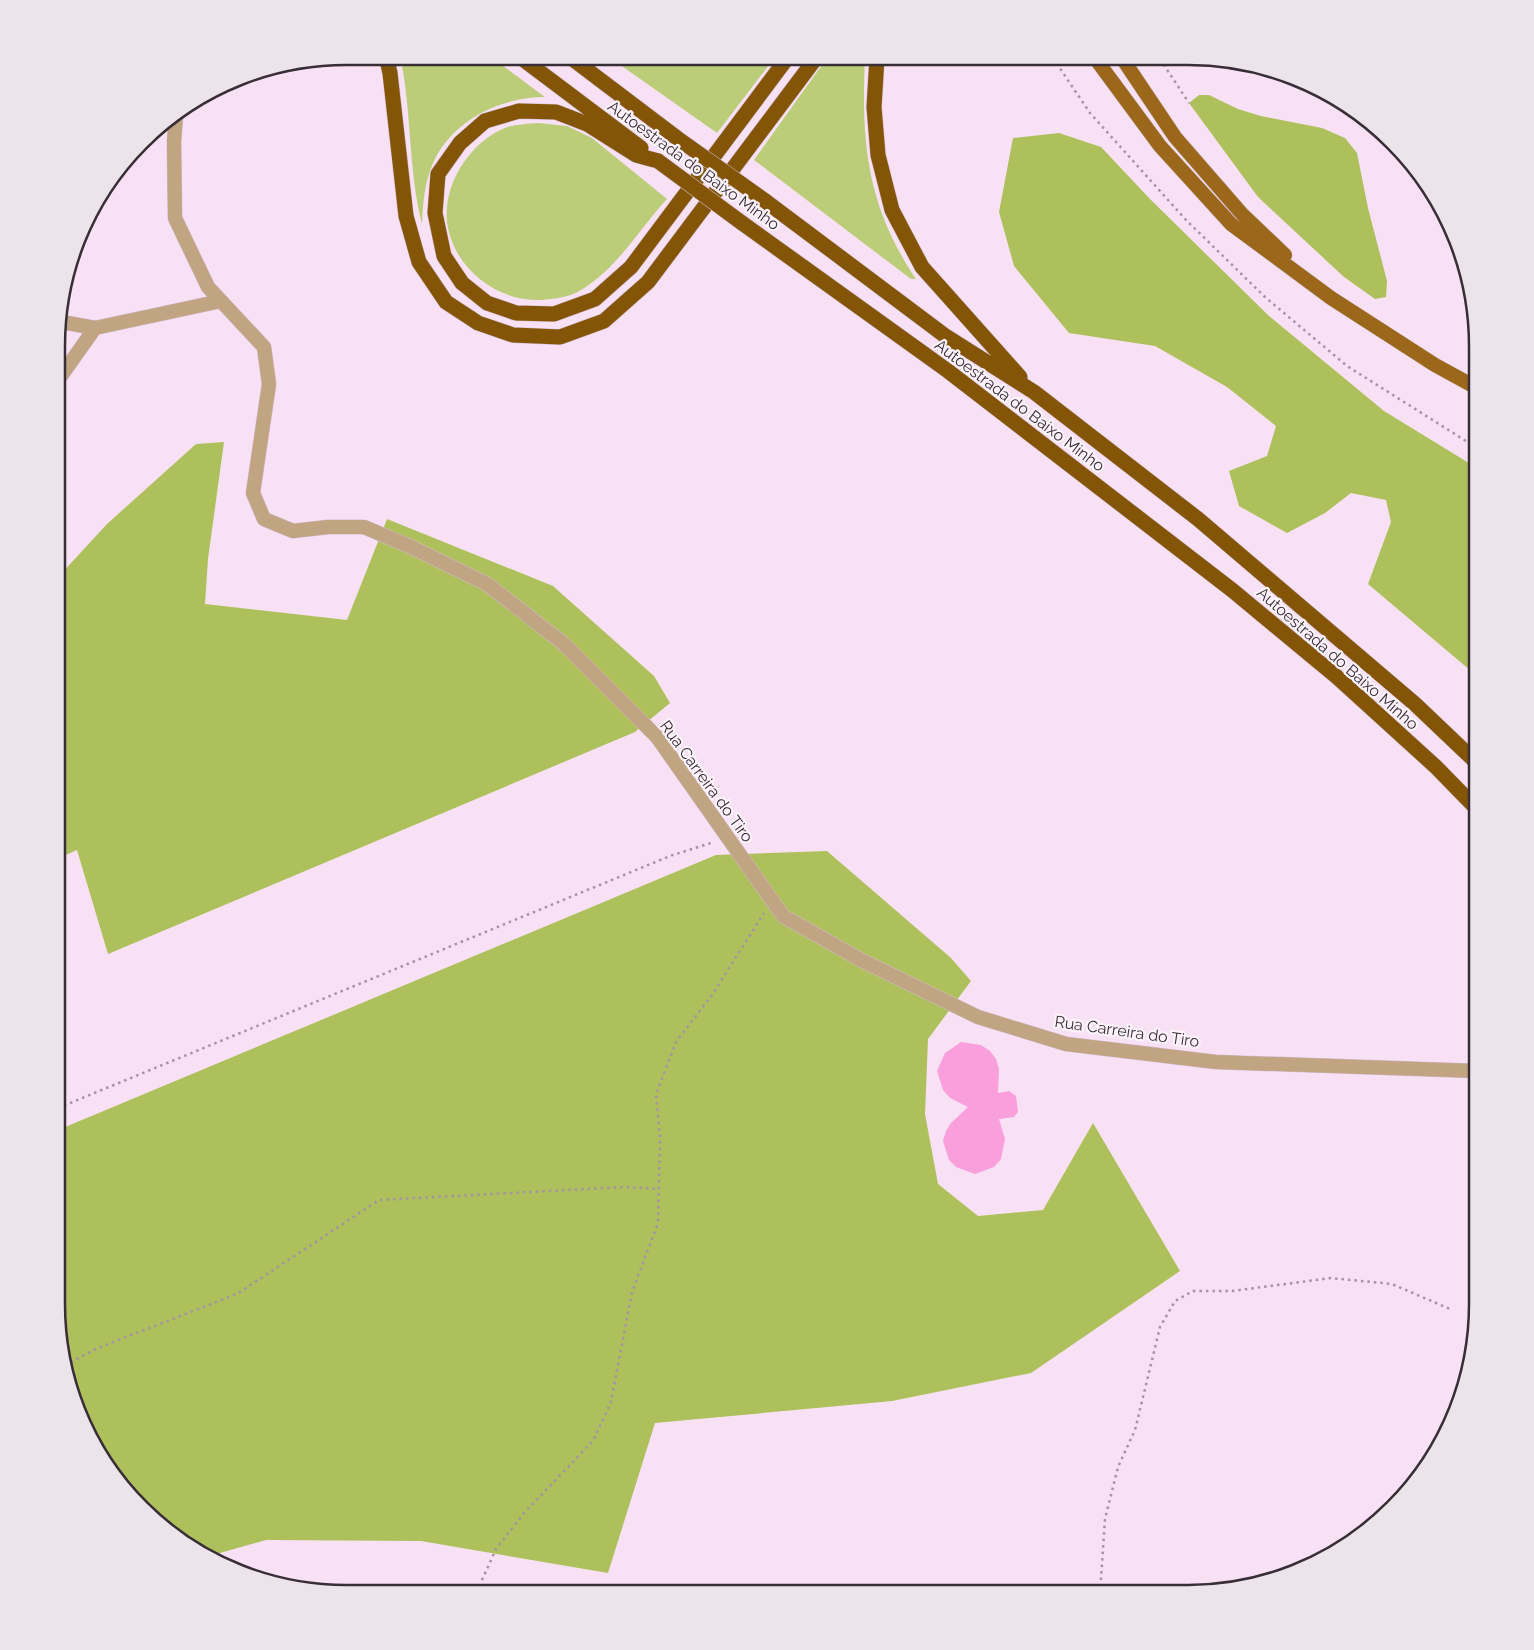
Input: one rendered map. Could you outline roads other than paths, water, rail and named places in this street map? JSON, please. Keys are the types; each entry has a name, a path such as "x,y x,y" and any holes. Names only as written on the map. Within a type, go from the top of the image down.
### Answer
{"highway":[{"path":"388,65 406,216 419,262 446,302 478,323 513,335 560,337 604,321 648,282 811,65"},
{"name":"Autoestrada do Baixo Minho","path":"531,65 742,223 948,371 1232,590 1337,677 1436,767 1469,801"},
{"name":"Autoestrada do Baixo Minho","path":"581,65 944,335 1034,392 1225,541 1415,704 1469,755"},
{"path":"658,161 636,155 587,124 556,112 519,111 485,121 460,143 438,174 435,213 444,256 462,283 474,293 487,303 516,313 554,314 595,299 631,266 783,65"},
{"path":"877,65 874,107 878,155 892,210 922,267 1034,392"}],"main road":[{"path":"1101,65 1160,146 1230,224 1331,298 1435,365 1469,384"},
{"path":"1127,65 1175,137 1236,208 1331,298"}],"street":[{"name":"Rua Carreira do Tiro","path":"175,123 175,218 208,287 264,347 269,384 253,493 264,519 293,531 328,527 364,528 409,546 487,584 564,644 658,737 783,916 861,960 969,1013 1066,1044 1216,1062 1469,1071"},
{"path":"66,323 95,328 221,301"},
{"path":"65,370 95,328"}]}
